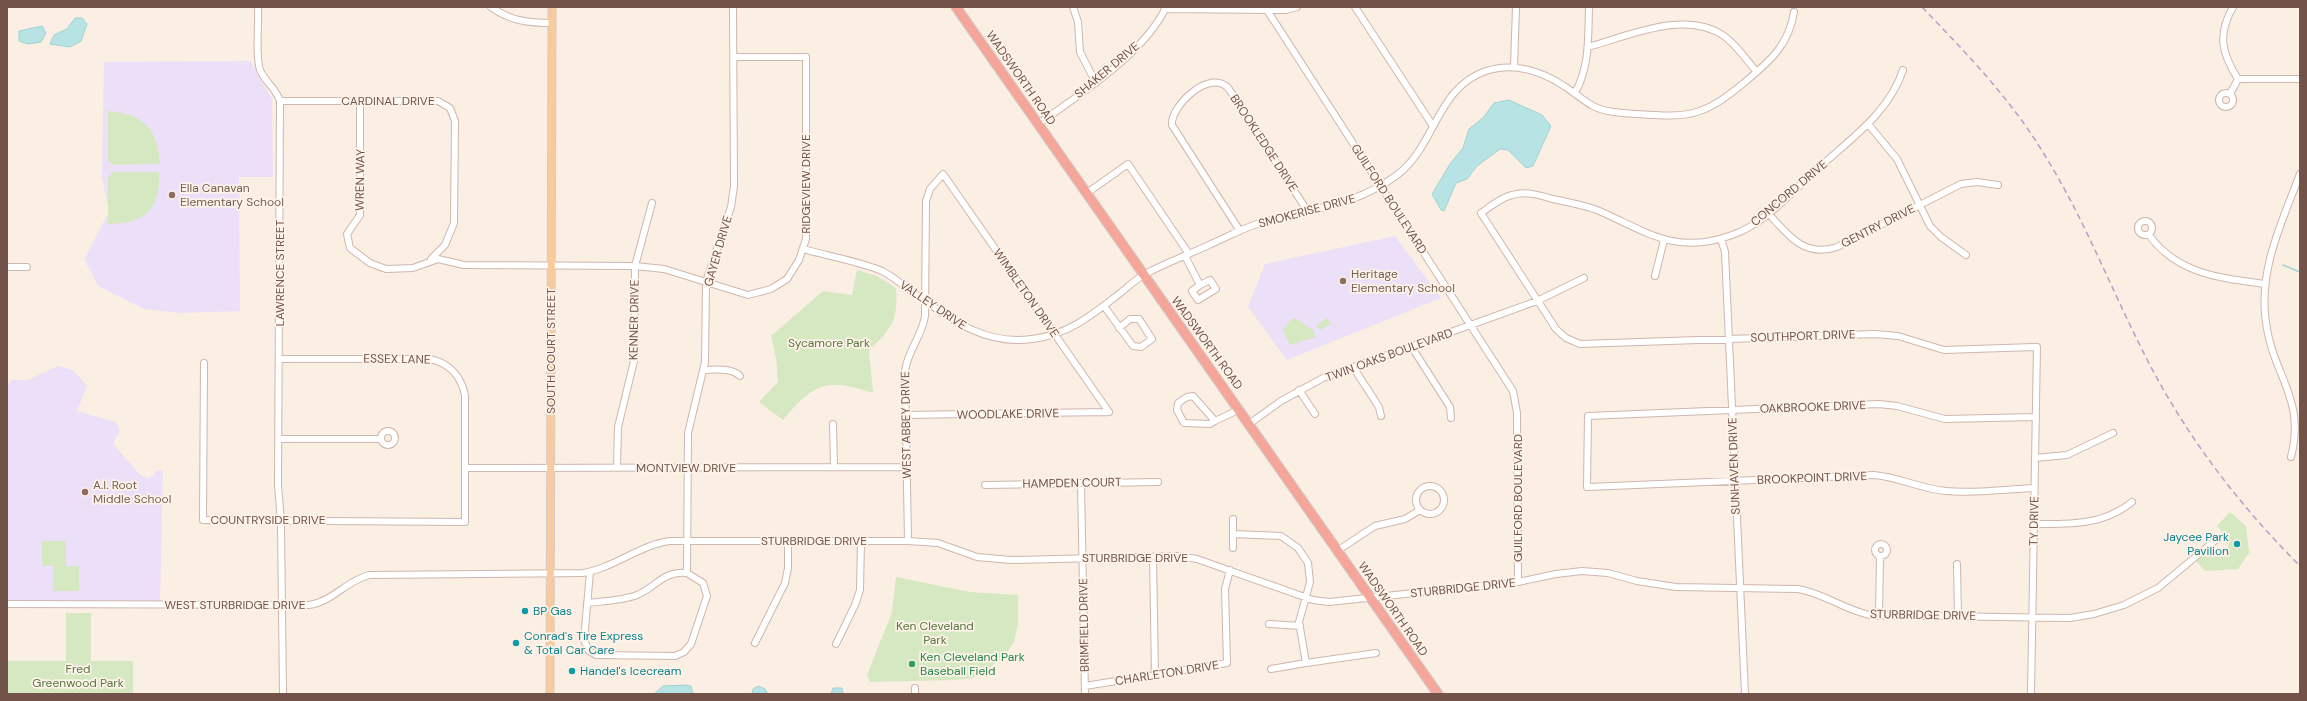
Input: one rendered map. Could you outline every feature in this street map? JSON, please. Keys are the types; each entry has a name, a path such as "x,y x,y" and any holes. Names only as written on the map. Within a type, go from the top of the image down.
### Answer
{"highway":[{"name":"WADSWORTH ROAD","path":"956,7 1143,274 1240,409 1337,552 1438,694"}],"main road":[{"name":"SOUTH COURT STREET","path":"550,694 552,7"}],"street":[{"name":"LAWRENCE STREET","path":"258,7 259,63 263,74 275,89 280,102 278,485 281,523 283,694"},
{"path":"491,7 500,14 515,20 531,23 552,23"},
{"name":"GAYER DRIVE","path":"687,573 688,427 703,370 706,282 733,196 733,7"},
{"path":"1073,7 1078,22 1080,52 1096,83"},
{"path":"1166,8 1266,8 1286,10 1297,7"},
{"path":"1355,7 1433,126"},
{"path":"1514,67 1516,7"},
{"path":"1575,93 1586,67 1589,7"},
{"path":"2233,7 2223,36 2223,49 2228,62 2238,79"},
{"name":"SHAKER DRIVE","path":"1038,124 1096,83 1146,37 1166,8"},
{"name":"GUILFORD BOULEVARD","path":"1266,8 1510,385 1516,399 1518,582"},
{"name":"SMOKERISE DRIVE","path":"1143,274 1258,224 1348,202 1381,186 1408,165 1451,96 1464,83 1488,70 1514,67 1536,72 1557,81 1590,104 1606,111 1677,116 1696,113 1713,106 1773,58 1783,44 1790,28 1794,12"},
{"path":"1588,47 1669,25 1694,24 1710,28 1725,37 1756,72"},
{"name":"RIDGEVIEW DRIVE","path":"429,260 450,260 464,265 635,266 675,271 748,295 771,289 782,283 792,273 803,249 807,235 806,57 734,57"},
{"name":"CONCORD DRIVE","path":"1537,301 1481,213 1512,195 1532,193 1597,210 1646,234 1664,240 1696,242 1721,239 1743,230 1768,213 1868,124 1890,99 1903,70"},
{"path":"2238,79 2300,79"},
{"path":"2230,94 2238,79"},
{"name":"BROOKLEDGE DRIVE","path":"1240,231 1174,129 1172,121 1176,109 1201,86 1214,81 1223,84 1230,89 1308,212"},
{"name":"WREN WAY","path":"360,101 360,215 349,230 347,239 350,248 370,263 396,270 413,268 429,260"},
{"name":"CARDINAL DRIVE","path":"280,102 438,101 447,104 453,112 456,121 455,216 452,230 445,245 429,260"},
{"path":"1868,124 1894,155 1935,232 1966,255"},
{"path":"1087,192 1128,164 1187,255 1200,285"},
{"name":"WEST ABBEY DRIVE","path":"908,541 906,364 924,322 926,201 930,189 943,174"},
{"name":"WIMBLETON DRIVE","path":"943,174 1110,412"},
{"path":"2292,457 2297,446 2295,412 2290,392 2268,338 2264,310 2265,284 2272,249 2300,174"},
{"name":"GENTRY DRIVE","path":"1768,213 1797,244 1811,250 1824,251 1837,247 1961,184 1977,182 1998,185"},
{"name":"KENNER DRIVE","path":"617,468 618,427 634,361 635,266 652,203"},
{"path":"2149,235 2161,250 2184,267 2265,284"},
{"name":"SUNHAVEN DRIVE","path":"1721,239 1724,252 1729,339 1739,588 1745,694"},
{"path":"1655,276 1664,240"},
{"path":"445,245 445,249 450,260"},
{"name":"VALLEY DRIVE","path":"803,249 881,271 958,324 986,336 1020,340 1055,334 1086,320 1143,274"},
{"path":"7,267 27,267"},
{"name":"TWIN OAKS BOULEVARD","path":"1249,424 1298,390 1353,367 1537,301 1584,278"},
{"name":"SOUTHPORT DRIVE","path":"1537,301 1556,329 1568,340 1587,345 1875,334 1898,336 1934,348 1950,351 2037,348"},
{"path":"1104,306 1120,328 1135,347 1141,347 1152,338 1139,319 1130,319 1120,328"},
{"path":"1411,346 1450,407 1451,418"},
{"name":"TY DRIVE","path":"2031,694 2037,348"},
{"name":"ESSEX LANE","path":"279,359 424,358 443,363 458,376 464,389 465,522"},
{"name":"COUNTRYSIDE DRIVE","path":"204,363 203,520 281,523 465,522"},
{"path":"1353,367 1379,407 1381,416"},
{"path":"703,370 729,370 735,371 740,376"},
{"path":"1298,390 1315,414"},
{"path":"1215,421 1193,396 1187,396 1178,403 1177,410 1184,423 1210,424 1240,409"},
{"name":"OAKBROOKE DRIVE","path":"1588,487 1588,416 1879,404 1897,406 1945,419 2036,417"},
{"name":"WOODLAKE DRIVE","path":"906,416 1110,412"},
{"path":"833,424 834,467"},
{"path":"2035,458 2067,455 2113,433"},
{"path":"279,438 380,439"},
{"name":"MONTVIEW DRIVE","path":"465,468 907,467"},
{"name":"BROOKPOINT DRIVE","path":"1588,487 1874,475 1894,477 1923,487 1946,491 2034,488"},
{"name":"HAMPDEN COURT","path":"985,485 1158,482"},
{"name":"BRIMFIELD DRIVE","path":"1081,483 1085,694"},
{"path":"1337,552 1375,526 1405,519 1420,510 1433,514 1441,509 1444,501 1439,489 1425,487 1418,493 1416,502 1420,510"},
{"path":"2034,524 2090,522 2108,517 2132,502"},
{"path":"1233,519 1233,548"},
{"path":"1233,534 1272,534 1291,541 1308,563 1310,582 1301,610 1300,626 1306,663"},
{"name":"STURBRIDGE DRIVE","path":"550,574 590,572 654,545 670,541 908,541 938,543 977,557 998,559 1153,557 1197,559 1305,597 1329,602 1371,599 1436,590 1518,582 1556,574 1582,571 1608,573 1670,586 1809,590 1826,596 1852,610 1880,616 2080,617 2111,610 2137,600 2170,580 2217,540"},
{"path":"755,643 785,583 788,568 788,541"},
{"path":"836,644 860,590 861,541"},
{"path":"1153,557 1155,675"},
{"path":"1880,557 1880,616"},
{"path":"1957,564 1958,617"},
{"name":"CHARLETON DRIVE","path":"1085,686 1227,663 1225,589 1230,570"},
{"path":"587,603 635,596 652,588 664,576 677,572 687,573 703,583 707,596 691,644 684,652 675,656 592,654 586,648 584,640 587,603 590,572"},
{"name":"WEST STURBRIDGE DRIVE","path":"7,604 315,604 328,599 354,580 376,574 550,574"},
{"path":"1269,624 1300,626"},
{"path":"1271,669 1376,653"}],"shaded area":[{"name":"Ella Canavan Elementary School","path":"250,61 272,99 273,177 239,177 240,311 179,313 144,309 98,286 84,259 109,212 102,177 104,62"},
{"name":"Heritage Elementary School","path":"1395,236 1441,298 1287,360 1248,307 1265,264"},
{"name":"A.I. Root Middle School","path":"58,366 73,370 87,386 77,411 116,422 120,430 114,441 114,445 140,475 147,478 153,476 157,470 163,470 160,602 7,601 7,387 11,380 28,380"}],"green space":[{"path":"108,111 131,115 147,126 156,142 160,164 114,165 108,161"},
{"path":"113,172 159,172 157,196 148,212 140,218 121,223 108,224 108,178"},
{"name":"Sycamore Park","path":"857,270 877,276 896,288 896,309 892,324 869,351 873,393 843,385 822,387 813,391 804,398 783,420 759,402 778,382 776,358 771,336 823,291 852,295"},
{"path":"1295,318 1313,330 1316,337 1290,345 1283,330 1290,320"},
{"path":"1327,318 1331,324 1320,330 1316,325"},
{"path":"2230,512 2246,526 2249,553 2238,569 2205,571 2196,561 2210,549 2216,553 2223,552 2228,547 2229,540 2217,526"},
{"path":"42,541 66,541 66,566 79,566 79,591 53,591 54,566 42,566"},
{"name":"Ken Cleveland Park","path":"896,577 970,592 1018,595 1018,624 1014,642 1006,654 984,673 973,678 956,680 870,682 867,675 892,612"},
{"name":"Fred Greenwood Park","path":"66,613 91,613 91,661 133,661 133,694 7,694 7,661 66,661"}],"water":[{"path":"75,18 82,18 87,24 81,41 70,47 50,44 54,35 67,29"},
{"path":"42,26 46,33 41,42 28,44 19,41 19,31"},
{"path":"1509,100 1542,115 1551,126 1533,166 1526,168 1508,150 1500,149 1477,166 1467,179 1456,183 1444,211 1441,210 1432,194 1450,164 1463,148 1469,129 1483,118 1494,103"},
{"path":"663,686 691,686 693,694 654,694"},
{"path":"758,686 765,689 768,694 752,694 753,689"},
{"path":"833,688 842,688 843,694 831,694"}],"waterway":[{"path":"2283,265 2300,272"}],"railway":[{"path":"1922,7 1987,77 2031,134 2059,180 2087,232 2151,367 2182,421 2237,497 2278,544 2300,566"}],"place":[{"name":"Ella Canavan Elementary School","path":"172,195"},
{"name":"Heritage Elementary School","path":"1343,281"},
{"name":"A.I. Root Middle School","path":"85,492"},
{"name":"Jaycee Park Pavilion","path":"2237,544"},
{"name":"BP Gas","path":"525,611"},
{"name":"Conrad's Tire Express & Total Car Care","path":"516,643"},
{"name":"Ken Cleveland Park Baseball Field","path":"912,664"},
{"name":"Handel's Icecream","path":"572,671"}]}
